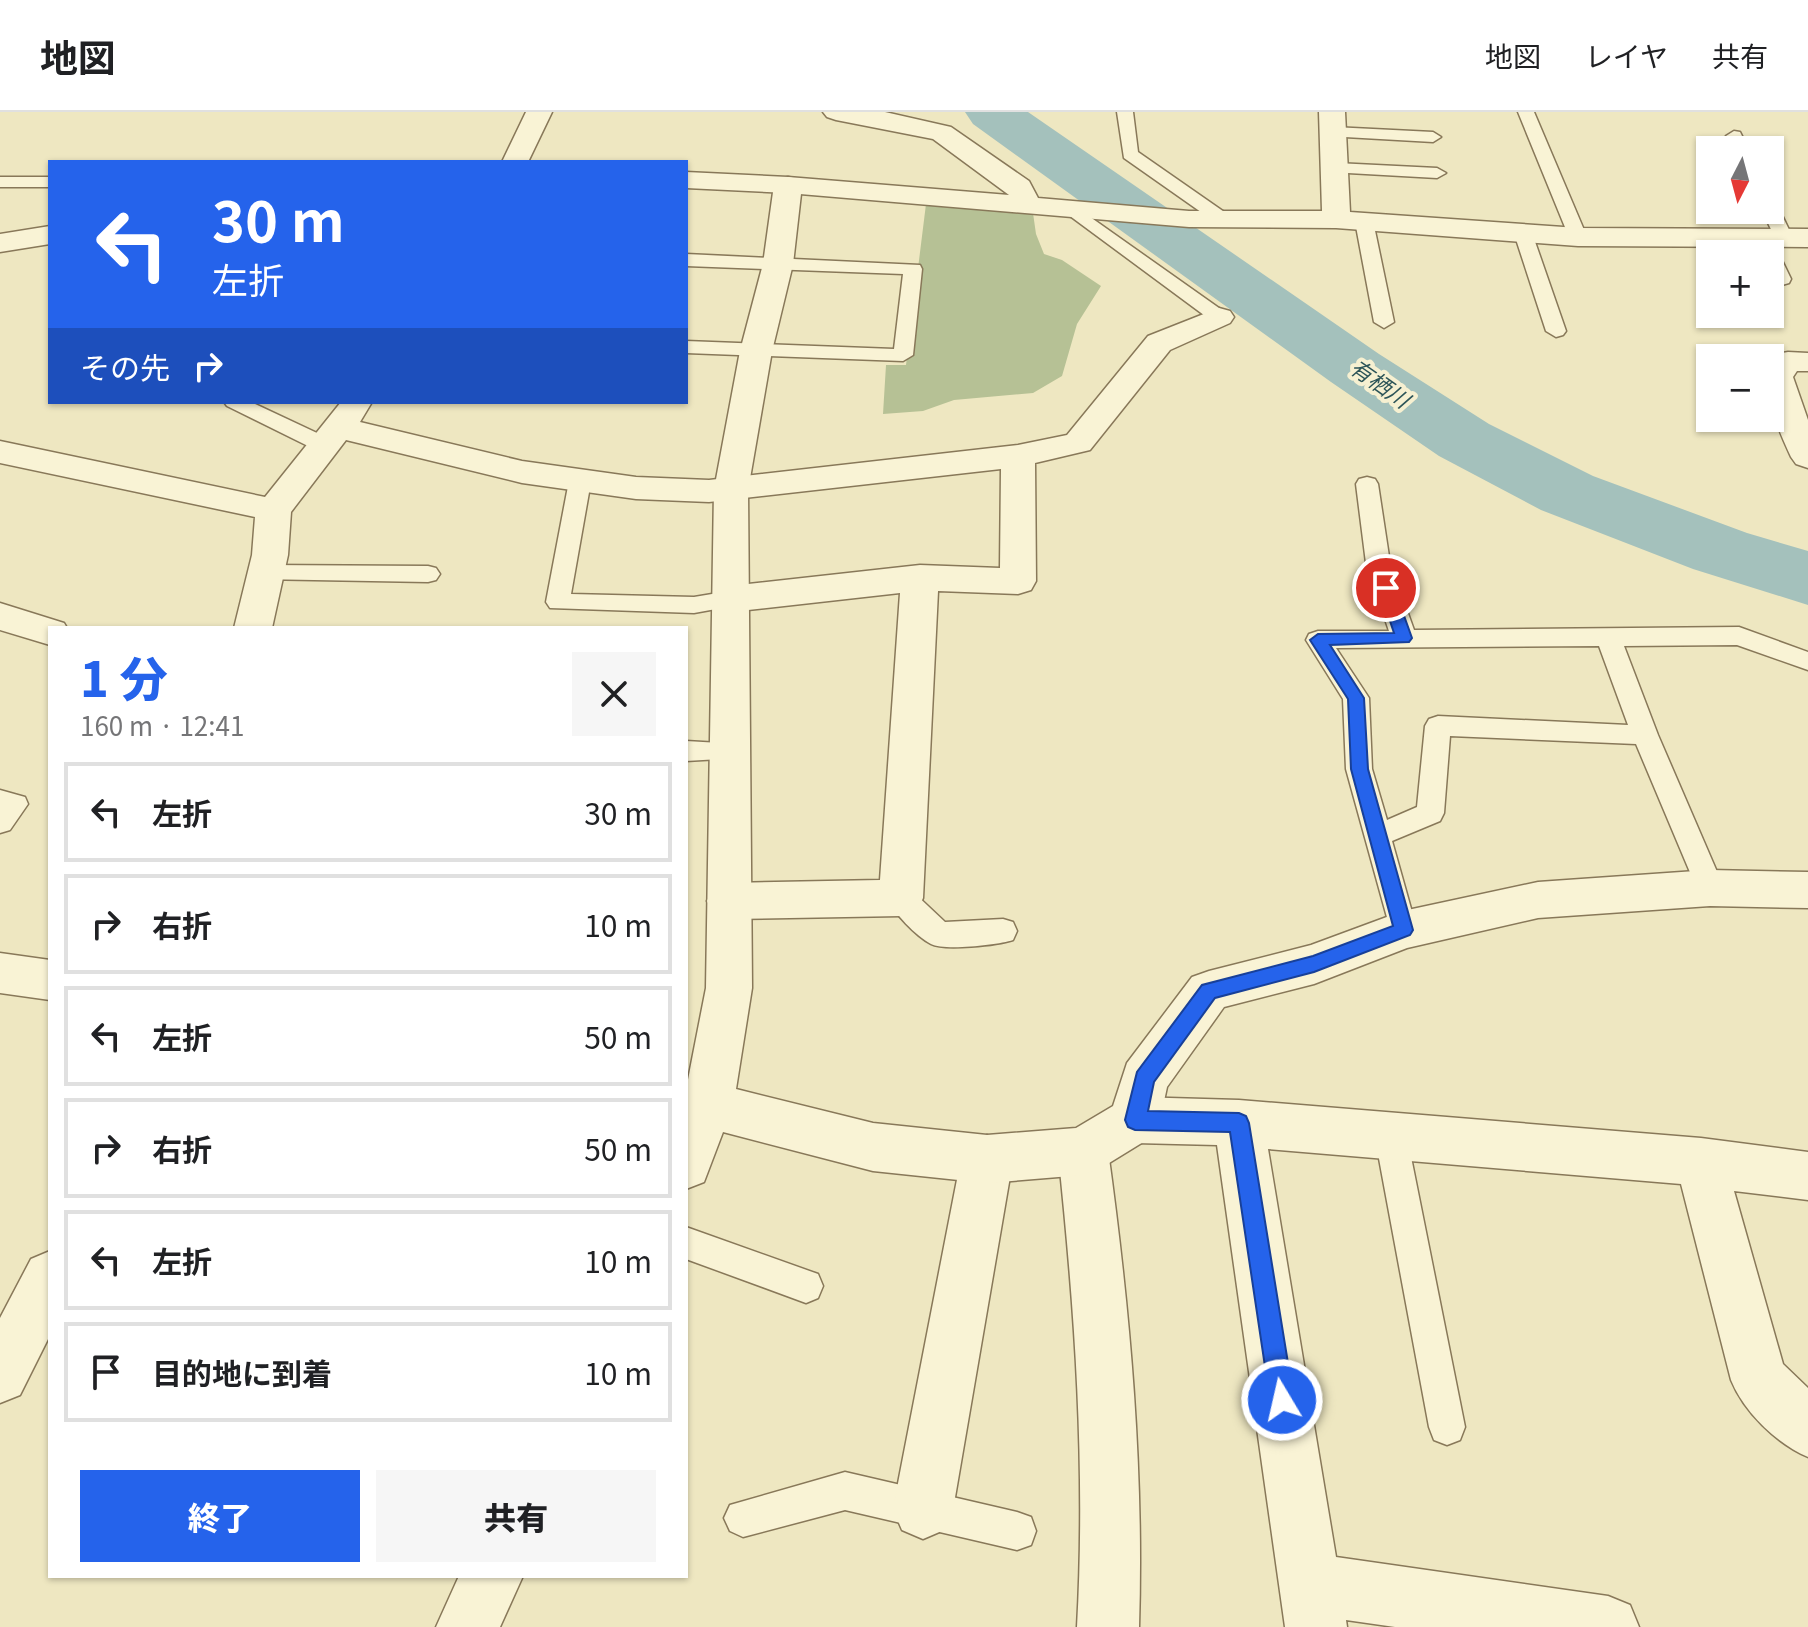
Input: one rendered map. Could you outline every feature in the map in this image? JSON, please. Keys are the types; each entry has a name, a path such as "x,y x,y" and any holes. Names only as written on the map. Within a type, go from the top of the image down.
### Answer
{"street":[{"path":"516,160 539,112"},
{"path":"836,112 900,122 942,133 1019,187 1029,207"},
{"path":"1332,122 1336,168 1350,221"},
{"path":"688,180 788,185 1189,219 1350,221 1578,237 1696,241"},
{"path":"688,1155 703,1079 729,988 731,490 756,351 778,264 788,185"},
{"path":"0,243 48,235"},
{"path":"253,626 265,573 273,510 340,425 456,459 636,488 731,490 1018,456 1078,443 1159,343 1219,317"},
{"path":"1808,362 1788,361 1777,377 1808,457"},
{"path":"0,452 273,510"},
{"path":"730,599 920,578 1018,581 1018,456"},
{"path":"729,901 901,898 920,578"},
{"path":"0,616 48,631"},
{"path":"1135,1120 1144,1079 1209,991 1314,964 1403,930 1538,900 1710,888 1808,890"},
{"path":"0,973 48,980"},
{"path":"703,1079 873,1147 987,1159 1083,1151 1135,1120 1239,1123 1701,1162 1808,1176"},
{"path":"1239,1123 1313,1606 1608,1627"},
{"path":"1083,1151 1099,1279 1109,1398 1112,1564 1108,1627"},
{"path":"923,1509 987,1159"},
{"path":"1701,1162 1759,1380 1808,1428"},
{"path":"0,1375 48,1282"},
{"path":"467,1627 491,1578"}],"lane":[{"path":"1125,112 1130,154 1224,220"},
{"path":"1526,112 1578,237"},
{"path":"1332,122 1433,137"},
{"path":"1336,168 1437,173"},
{"path":"0,182 48,182"},
{"path":"1082,212 1219,317"},
{"path":"1350,221 1384,322"},
{"path":"1523,233 1556,331"},
{"path":"688,260 913,269 903,355 688,347"},
{"path":"243,404 340,425"},
{"path":"580,481 558,602 694,605 730,599"},
{"path":"1367,484 1378,563 1404,638"},
{"path":"265,573 428,574"},
{"path":"1403,930 1359,769 1356,698 1318,640 1739,636 1808,661"},
{"path":"1608,637 1645,735 1710,888"},
{"path":"1379,835 1430,813 1438,726 1645,735"},
{"path":"688,751 728,751"},
{"path":"0,800 15,804 0,822"},
{"path":"901,898 939,935 1003,931"},
{"path":"1391,1137 1447,1427"},
{"path":"688,1244 806,1286"},
{"path":"743,1518 845,1491 1017,1531"}],"green space":[{"path":"926,204 1033,213 1036,234 1044,254 1062,260 1101,286 1077,324 1062,376 1033,393 954,400 923,411 883,414 886,365 906,365"}],"waterway":[{"name":"有栖川","path":"992,112 1355,368 1464,440 1567,493 1720,551 1808,578"}],"route":[{"path":"1282,1400 1239,1123 1135,1120 1144,1079 1209,991 1314,964 1403,930 1359,769 1356,698 1318,640 1404,638 1386,588"}]}
